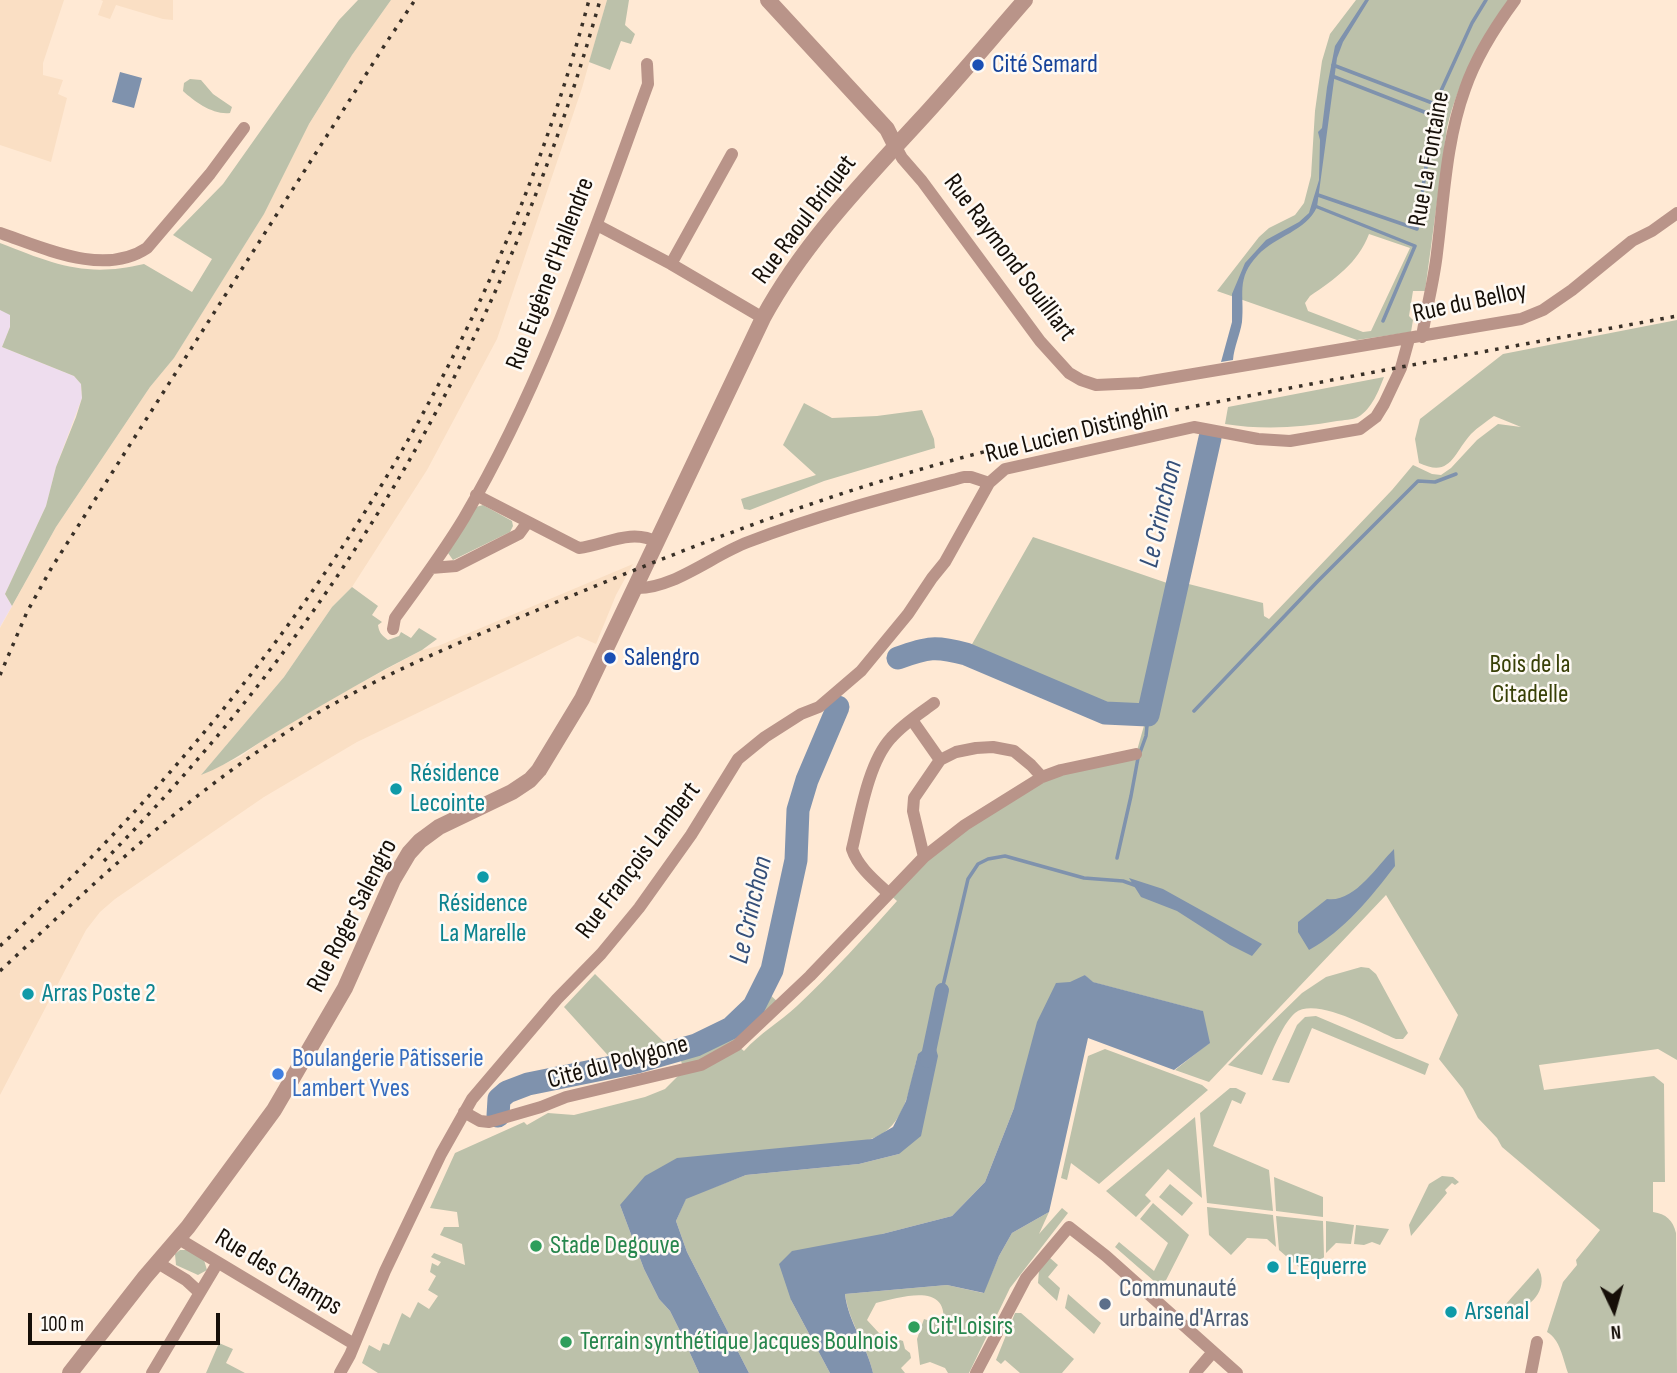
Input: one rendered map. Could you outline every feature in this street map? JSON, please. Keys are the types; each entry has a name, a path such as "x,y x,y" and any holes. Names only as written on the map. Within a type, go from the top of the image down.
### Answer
{"street":[{"path":"768,0 887,128 895,145"},
{"name":"Rue Raoul Briquet","path":"657,542 763,318 797,262 895,145 1025,0"},
{"name":"Rue La Fontaine","path":"1415,338 1436,264 1456,118 1465,87 1478,60 1515,0"},
{"name":"Rue Eugène d'Hallendre","path":"393,629 395,618 431,568 476,495 529,392 597,225 648,84 647,64"},
{"path":"0,233 88,259 122,259 141,252 193,194 244,128"},
{"name":"Rue Raymond Souilliart","path":"895,145 902,158 922,181 1040,341 1069,373 1096,386 1120,386 1217,370"},
{"path":"671,264 732,154"},
{"name":"Rue du Belloy","path":"1217,370 1532,316 1572,290 1632,241 1653,231 1677,213"},
{"path":"597,225 671,264 763,318"},
{"name":"Rue Lucien Distinghin","path":"635,588 666,583 746,543 964,477 989,483 1005,469 1194,427 1258,439 1290,441 1360,429 1376,418 1415,338"},
{"name":"Rue François Lambert","path":"340,1373 441,1154 472,1099 556,999 601,954 639,908 691,835 738,759 765,737 819,707 862,671 945,562 989,483"},
{"path":"476,495 579,548 633,536 650,538 657,542"},
{"path":"431,568 456,566 519,534 527,523"},
{"name":"Rue Roger Salengro","path":"70,1373 179,1239 274,1110 330,1017 357,965 404,860 420,841 439,827 494,802 530,780 554,748 582,699 657,542"},
{"path":"888,893 855,859 852,849 878,759 889,740 934,703"},
{"path":"912,720 940,760"},
{"path":"924,857 914,811 914,798 940,760 956,752 993,747 1014,751 1042,777"},
{"name":"Cité du Polygone","path":"464,1112 480,1121 489,1122 566,1097 701,1065 737,1045 762,1023 924,857 965,825 1042,777 1061,770 1136,754"},
{"path":"976,1373 1026,1278 1069,1227 1106,1256 1237,1373"},
{"name":"Rue des Champs","path":"179,1239 354,1344"},
{"name":"Rue des Champs","path":"158,1264 186,1280 199,1292"},
{"path":"152,1373 217,1264"},
{"path":"1531,1373 1537,1342"},
{"path":"1195,1373 1213,1352"}],"shaded area":[{"path":"0,0 64,0 43,63 43,75 63,80 58,94 67,98 51,162 0,145"},
{"path":"101,0 173,0 173,20 116,5 110,19 98,15 103,1"},
{"path":"391,0 607,0 582,88 497,339 427,470 352,587 332,607 284,677 202,774 240,757 320,705 422,650 438,646 633,564 616,595 596,644 578,636 357,742 264,797 115,899 86,930 0,1095 0,628 56,527 150,387 174,358 264,214 309,124 352,55"},
{"path":"0,310 10,314 10,327 2,347 74,376 81,384 82,398 56,467 46,506 5,594 12,606 0,627"}],"green space":[{"path":"358,0 391,0 352,55 309,124 264,214 174,358 150,387 56,527 12,606 5,594 46,506 56,467 82,398 81,384 74,376 2,347 10,327 10,315 0,310 0,243 70,267 104,270 144,264 192,292 212,259 173,235 223,184 339,20"},
{"path":"607,0 629,0 625,25 635,34 631,44 621,41 610,70 589,62"},
{"path":"1356,0 1510,0 1472,61 1452,110 1447,128 1425,291 1413,291 1409,316 1413,320 1411,332 1357,340 1217,291 1259,237 1269,228 1295,215 1304,203 1311,176 1315,111 1322,61 1330,34","holes":["1369,234 1410,248 1371,331 1363,332 1308,311 1305,303 1310,296 1337,277 1352,262"]},
{"path":"190,79 201,80 213,94 232,107 230,113 211,110 183,91 184,83"},
{"name":"Bois de la Citadelle","path":"1677,320 1677,1060 1658,1049 1539,1065 1544,1090 1654,1076 1664,1084 1665,1182 1653,1182 1653,1212 1668,1218 1676,1233 1677,1373 1568,1373 1558,1344 1547,1332 1563,1282 1577,1265 1576,1260 1600,1230 1502,1147 1478,1118 1463,1089 1439,1059 1458,1015 1386,895 1209,1082 1175,1070 1209,1043 1202,1011 1092,982 1085,975 1014,1108 985,1182 952,1216 882,1234 791,1300 830,1373 749,1373 687,1252 676,1221 686,1198 746,1175 859,1164 899,1154 918,1054 905,1104 892,1125 883,1133 868,1140 843,1143 620,1205 644,1269 659,1299 670,1311 699,1373 378,1373 362,1363 369,1345 380,1351 383,1343 389,1345 402,1313 410,1318 418,1302 429,1309 438,1296 428,1290 436,1276 430,1272 432,1263 438,1266 441,1262 431,1257 434,1253 465,1265 462,1244 440,1235 444,1227 459,1227 457,1212 430,1208 455,1153 524,1122 527,1125 548,1113 574,1115 645,1097 665,1089 684,1070 680,1058 547,1087 512,1097 505,1104 507,1116 493,1119 492,1101 499,1084 614,1062 564,1007 595,974 671,1049 730,1025 751,1006 769,971 789,883 797,806 832,706 841,706 803,794 800,813 801,849 795,889 784,942 767,992 780,1004 737,1045 744,1051 797,1006 861,941 897,901 888,893 924,857 1042,777 1136,754 1145,722 1110,718 1085,711 984,664 946,652 922,652 899,660 898,656 927,647 967,653 1033,537 1167,583 1202,428 1207,430 1173,580 1263,603 1264,616 1269,619 1413,465 1441,475 1498,424 1521,427 1494,416 1471,434 1445,466 1438,468 1419,463 1415,439 1420,419 1503,354"},
{"path":"1384,377 1371,404 1363,414 1353,419 1281,427 1225,424 1228,407"},
{"path":"804,403 832,418 922,410 935,448 824,481 750,510 744,509 741,499 816,475 783,445"},
{"path":"483,505 512,521 510,532 453,560 448,553 476,507"},
{"path":"352,587 378,606 372,615 382,622 378,625 379,630 388,640 399,636 401,632 411,638 419,628 437,639 234,759 201,775 284,677 332,607"},
{"path":"1361,967 1369,968 1376,974 1408,1033 1403,1039 1396,1039 1330,1011 1304,1009 1295,1013 1285,1025 1262,1075 1228,1065 1302,993 1326,977"},
{"path":"1316,1016 1429,1064 1425,1075 1312,1028 1289,1083 1272,1080 1297,1025 1305,1017"},
{"path":"1105,1049 1202,1085 1208,1090 1099,1184 1071,1163 1067,1180 1061,1178 1088,1056"},
{"path":"1230,1088 1246,1093 1241,1104 1232,1100 1213,1146 1269,1170 1273,1211 1207,1203 1200,1113"},
{"path":"1195,1117 1202,1198 1168,1169 1145,1195 1151,1201 1136,1217 1106,1191"},
{"path":"1442,1176 1453,1177 1459,1182 1455,1185 1452,1183 1445,1190 1447,1193 1411,1236 1409,1225 1429,1184"},
{"path":"1274,1177 1323,1197 1323,1217 1276,1211"},
{"path":"1170,1184 1193,1203 1182,1216 1159,1197"},
{"path":"1153,1203 1189,1235 1162,1288 1115,1247 1119,1242 1154,1271 1168,1243 1140,1219"},
{"path":"1207,1207 1273,1215 1276,1247 1267,1239 1247,1238 1231,1255 1209,1235"},
{"path":"1062,1208 1068,1213 1010,1288 969,1373 948,1373 945,1368 930,1362 920,1365 917,1339 924,1319 936,1323 942,1329 943,1314 940,1304 933,1298 912,1295 876,1303 867,1320 879,1333 903,1341 911,1358 901,1368 905,1373 873,1373 850,1315 845,1294 947,1285 983,1293 1012,1233 1049,1212 1039,1234"},
{"path":"1276,1216 1323,1221 1324,1257 1308,1275 1279,1250"},
{"path":"1326,1221 1354,1225 1351,1244 1336,1243 1326,1253"},
{"path":"1356,1225 1389,1229 1380,1245 1372,1242 1354,1244"},
{"path":"180,1250 187,1250 204,1260 207,1270 198,1275 176,1265 175,1254"},
{"path":"1050,1258 1058,1265 1048,1277 1060,1288 1057,1301 1038,1283 1039,1270"},
{"path":"1538,1268 1541,1284 1535,1298 1521,1307 1505,1305"},
{"path":"1068,1294 1101,1323 1094,1334 1065,1308"},
{"path":"1015,1313 1021,1313 1074,1359 1062,1373 1020,1373 1005,1360 1001,1364 996,1360"},
{"path":"219,1343 233,1349 226,1363 245,1373 206,1373"}],"water":[{"path":"1365,0 1369,0 1343,42 1337,58 1317,207 1306,222 1265,248 1246,272 1242,287 1242,322 1233,360 1221,362 1232,322 1232,294 1245,263 1266,240 1299,222 1309,213 1319,180 1318,132 1322,128 1335,46"},
{"path":"120,72 142,78 134,108 112,102"},
{"path":"1394,849 1395,866 1376,890 1334,933 1309,950 1298,932 1298,922 1327,899 1337,899 1355,890"},
{"path":"1129,878 1163,889 1262,944 1252,956 1177,911 1141,897"},
{"path":"1085,975 1093,982 1203,1011 1210,1043 1174,1070 1088,1038 1049,1212 1012,1233 984,1293 947,1285 845,1294 873,1373 830,1373 791,1300 779,1264 792,1251 882,1234 952,1216 985,1182 1014,1108 1037,1022 1056,983 1070,982"},
{"path":"934,1042 938,1056 921,1136 899,1154 859,1164 746,1175 686,1199 676,1221 687,1252 749,1373 699,1373 670,1311 659,1299 644,1269 620,1205 645,1176 677,1158 872,1139 893,1127 906,1101 918,1054"}],"waterway":[{"path":"1318,195 1417,229 1435,104 1472,23 1486,0"},
{"path":"1333,65 1435,104"},
{"path":"1332,76 1432,115"},
{"path":"1315,206 1415,246 1383,321"},
{"name":"Le Crinchon","path":"898,658 932,649 956,651 1105,713 1148,715 1210,438"},
{"path":"1194,711 1418,481 1435,482 1456,474"},
{"name":"Le Crinchon","path":"498,1116 499,1099 507,1092 528,1084 637,1062 696,1045 731,1028 754,1006 772,970 796,860 798,810 807,780 838,707"},
{"path":"1117,858 1138,758 1146,736 1148,715"},
{"path":"942,990 968,879 978,864 1005,856 1084,878 1123,881 1137,886"},
{"path":"927,1061 942,990"}],"railway":[{"path":"0,675 27,612 52,567 415,0"},
{"path":"0,946 102,846 197,741 284,631 363,515 433,395 495,268 547,137 589,0"},
{"path":"104,861 191,767 270,670 343,568 408,463 466,353 518,240 562,122 600,0"},
{"path":"0,971 175,814 290,730 356,692 424,658 665,558 868,485 1009,446 1157,413 1677,316"}],"place":[{"name":"Cité Semard","path":"978,65"},
{"name":"Salengro","path":"610,658"},
{"name":"Résidence Lecointe","path":"396,789"},
{"name":"Résidence La Marelle","path":"483,877"},
{"name":"Arras Poste 2","path":"28,994"},
{"name":"Boulangerie Pâtisserie Lambert Yves","path":"278,1074"},
{"name":"Stade Degouve","path":"536,1246"},
{"name":"L'Equerre","path":"1273,1267"},
{"name":"Communauté urbaine d'Arras","path":"1105,1304"},
{"name":"Arsenal","path":"1451,1312"},
{"name":"Cit'Loisirs","path":"914,1327"},
{"name":"Terrain synthétique Jacques Boulnois","path":"566,1342"}]}
